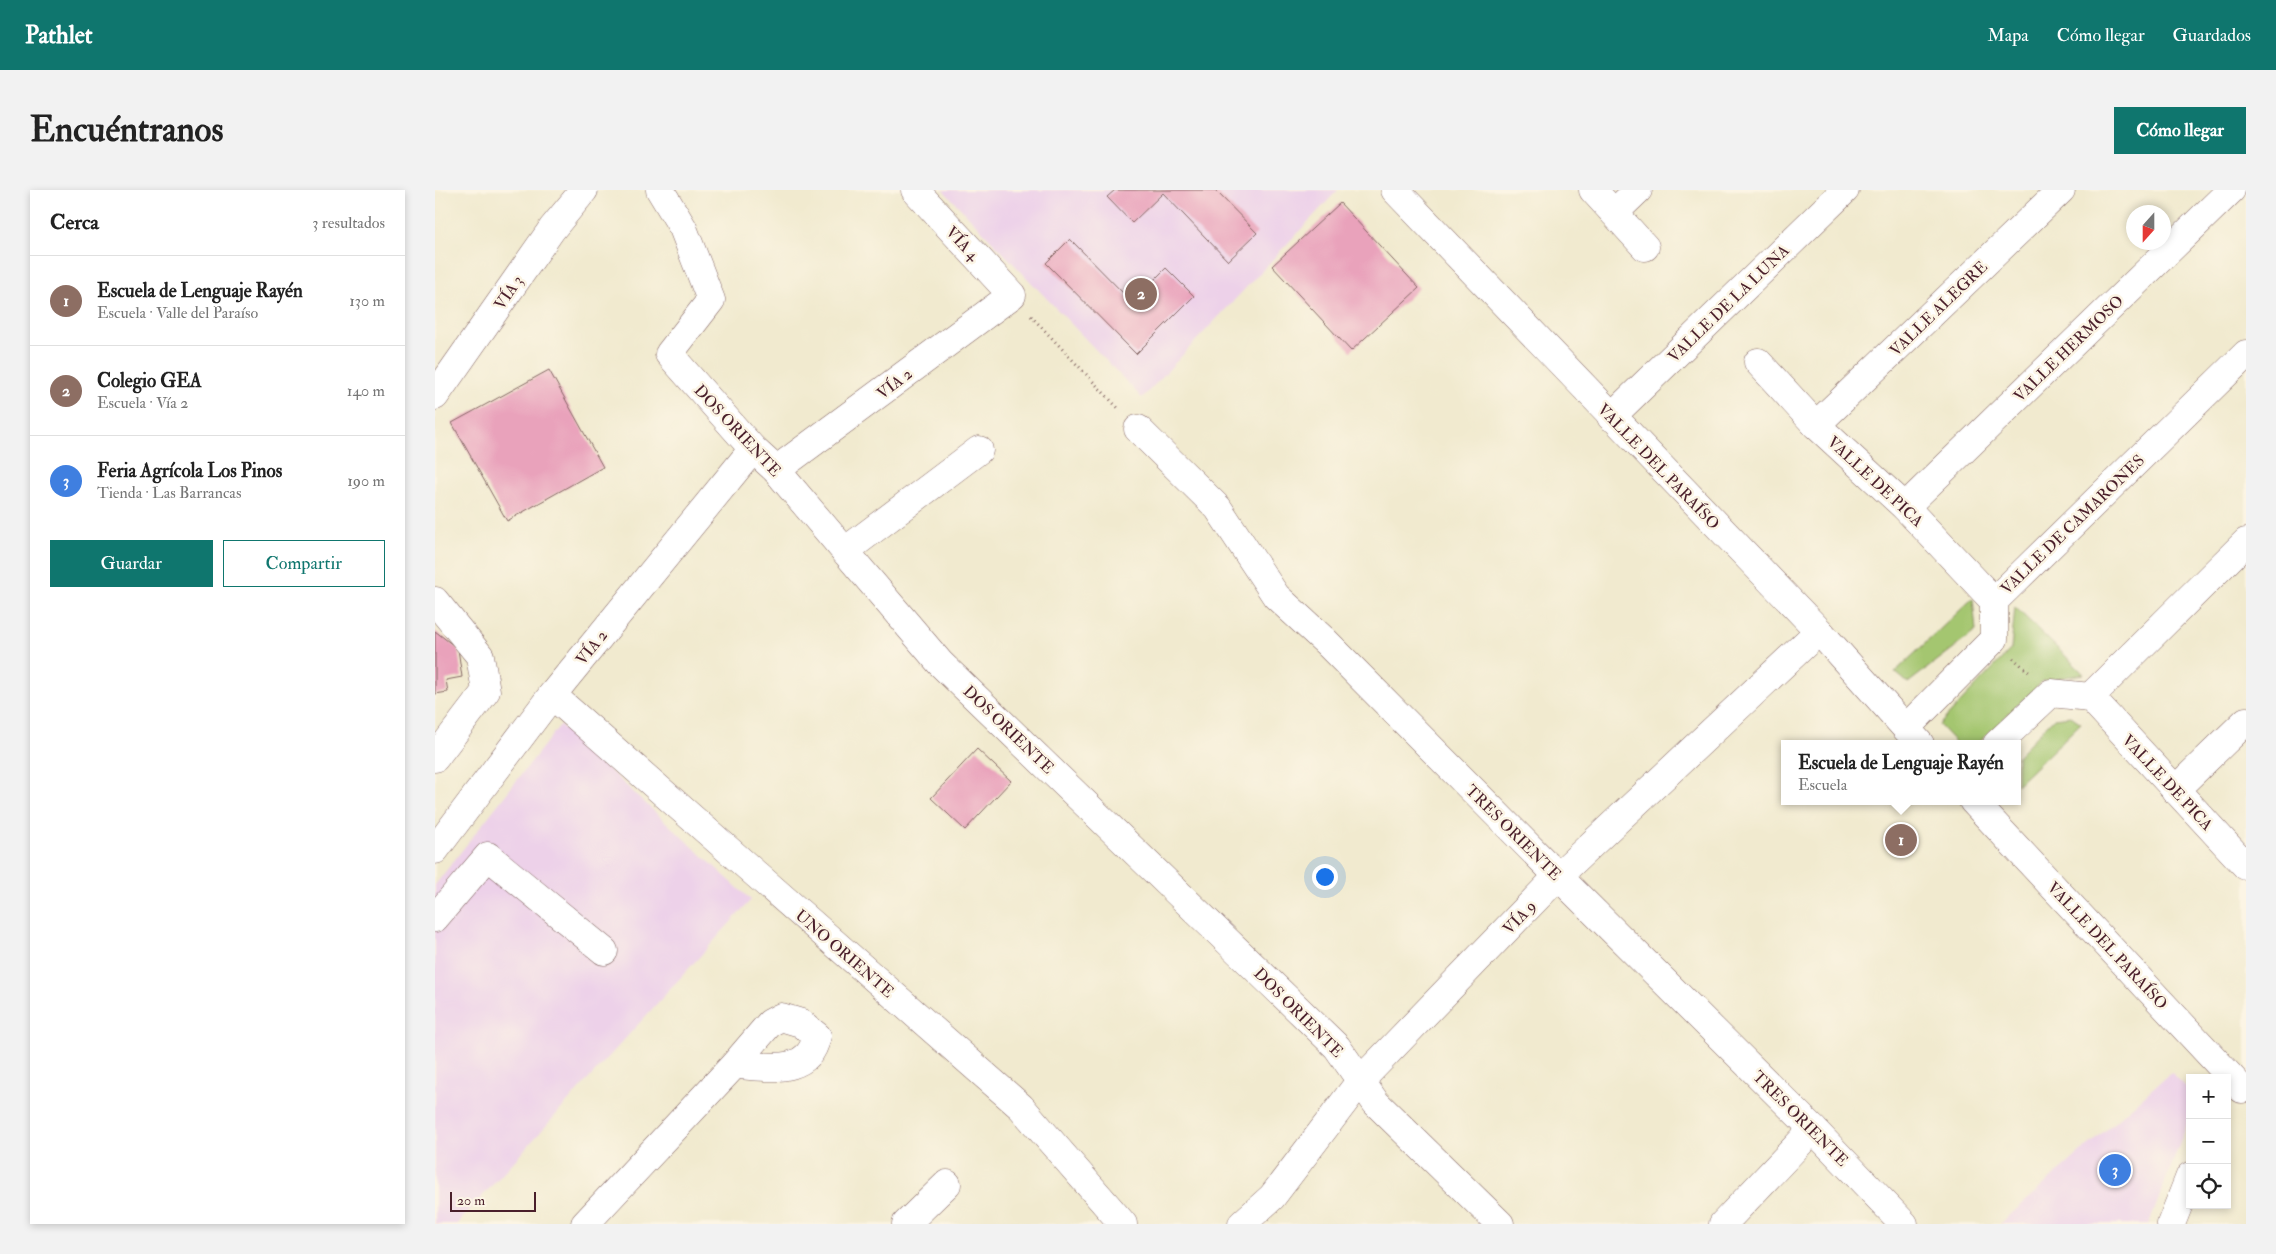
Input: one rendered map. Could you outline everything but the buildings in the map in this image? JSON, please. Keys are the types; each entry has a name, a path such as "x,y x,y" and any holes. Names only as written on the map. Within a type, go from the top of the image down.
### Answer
{"street":[{"name":"VÍA 3","path":"435,396 552,229 584,190"},
{"name":"DOS ORIENTE","path":"660,190 683,228 711,300 669,354 753,449 776,470 940,663 1337,1047 1376,1103 1500,1224"},
{"name":"VÍA 4","path":"915,190 1012,295"},
{"name":"VALLE DEL PARAÍSO","path":"1395,190 1611,417 1819,631 1913,736"},
{"path":"1593,190 1645,247"},
{"path":"1614,213 1638,190"},
{"name":"VALLE DE LA LUNA","path":"1611,417 1845,190"},
{"name":"VALLE ALEGRE","path":"1816,425 2061,190"},
{"name":"VALLE HERMOSO","path":"1905,507 2231,190"},
{"name":"VÍA 2","path":"776,470 1012,295"},
{"name":"VALLE DE CAMARONES","path":"1994,639 1994,601 2246,354"},
{"name":"VALLE DE PICA","path":"1758,362 1816,425 1905,507 1994,601"},
{"name":"TRES ORIENTE","path":"1138,429 1217,508 1276,596 1326,642 1557,876 1813,1129 1904,1224"},
{"name":"VÍA 2","path":"435,850 552,695 753,449"},
{"path":"845,551 979,450"},
{"path":"2001,740 2051,694 2090,697 2246,542"},
{"path":"435,601 480,656 486,691 435,758"},
{"name":"VÍA 9","path":"1242,1224 1272,1197 1361,1080 1557,876 1819,631"},
{"path":"1913,736 1994,639"},
{"name":"UNO ORIENTE","path":"552,695 1021,1106 1123,1224"},
{"name":"VALLE DE PICA","path":"2090,697 2246,866"},
{"path":"2175,790 2246,721"},
{"name":"VALLE DEL PARAÍSO","path":"1977,805 2239,1094"},
{"path":"435,918 488,856 604,951"},
{"path":"585,1224 734,1065"},
{"path":"1723,1224 1813,1129"},
{"path":"906,1224 947,1184"},
{"path":"2171,1224 2186,1186"}],"path":[{"path":"1012,295 1138,429"},
{"path":"1994,639 2051,694"}],"shaded area":[{"path":"943,190 1338,190 1142,398"},
{"path":"560,725 751,900 457,1224 435,1224 435,885"},
{"path":"2171,1072 2186,1087 2186,1127 2149,1224 2000,1224"}],"green space":[{"path":"1973,598 1976,631 1908,683 1895,672"},
{"path":"2015,607 2084,674 2043,681 1981,740 1953,740 1939,725 2011,649"},
{"path":"2071,716 2081,723 2021,781 2021,752 2054,718"}],"place":[{"name":"Colegio GEA","path":"1141,294"},
{"name":"Escuela de Lenguaje Rayén","path":"1901,840"},
{"name":"Feria Agrícola Los Pinos","path":"2115,1170"}]}
